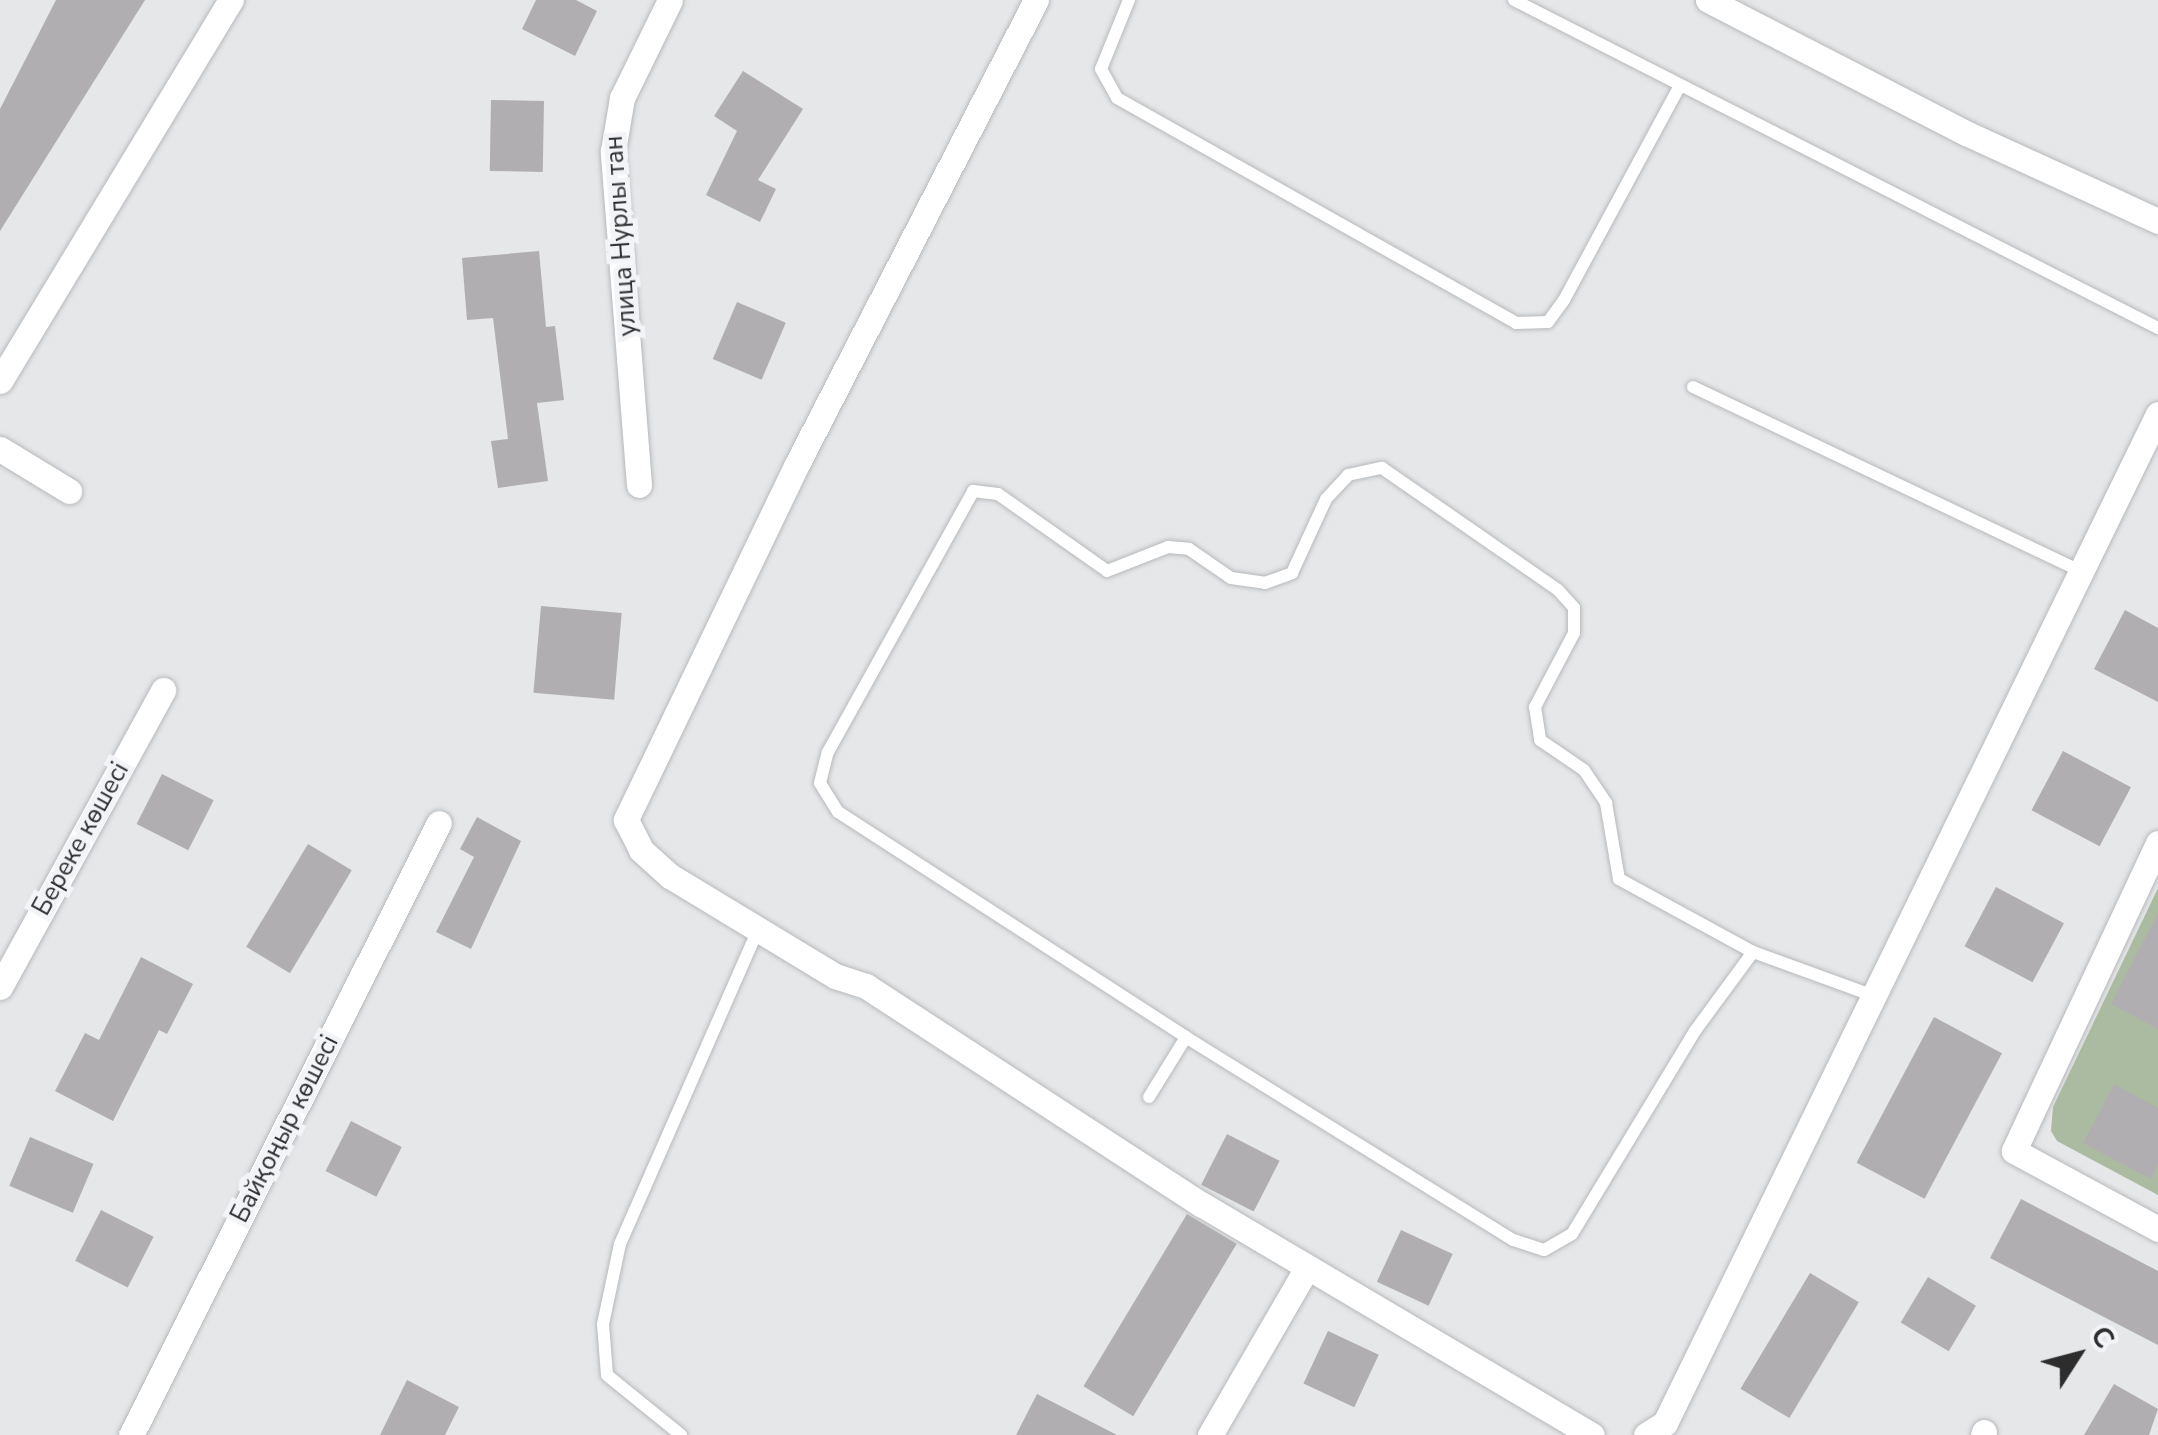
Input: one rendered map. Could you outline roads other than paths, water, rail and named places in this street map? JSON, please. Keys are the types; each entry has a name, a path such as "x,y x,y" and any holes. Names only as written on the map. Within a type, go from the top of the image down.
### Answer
{"street":[{"path":"0,382 231,0"},
{"name":"улица Нурлы тан","path":"639,484 614,137 622,98 670,0"},
{"path":"1036,0 797,464 626,820 641,850 670,876 835,976 866,986 1307,1268 1456,1349 1592,1435"},
{"path":"1708,0 1968,134 2158,221"},
{"path":"1646,1435 1665,1423 2158,414"},
{"path":"0,449 69,492"},
{"name":"Береке көшесі","path":"0,988 163,690"},
{"name":"Байқоңыр көшесі","path":"131,1435 439,823"},
{"path":"2158,842 2014,1151 2158,1229"},
{"path":"1210,1435 1307,1268"}],"lane":[{"path":"1129,0 1101,69 1117,98 1516,323 1548,322 1564,300 1679,87"},
{"path":"1514,0 2158,328"},
{"path":"1693,387 2082,571"},
{"path":"1753,952 1694,1030 1572,1234 1544,1250 1513,1240 1186,1037 838,812 820,783 828,752 973,491 998,494 1107,571 1168,547 1189,549 1231,578 1265,583 1292,572 1326,500 1348,475 1382,468 1558,590 1574,608 1574,633 1535,707 1540,740 1584,770 1606,803 1619,879 1753,952 1874,996"},
{"path":"681,1435 608,1375 602,1324 620,1244 758,929"},
{"path":"1149,1098 1186,1037"}]}
